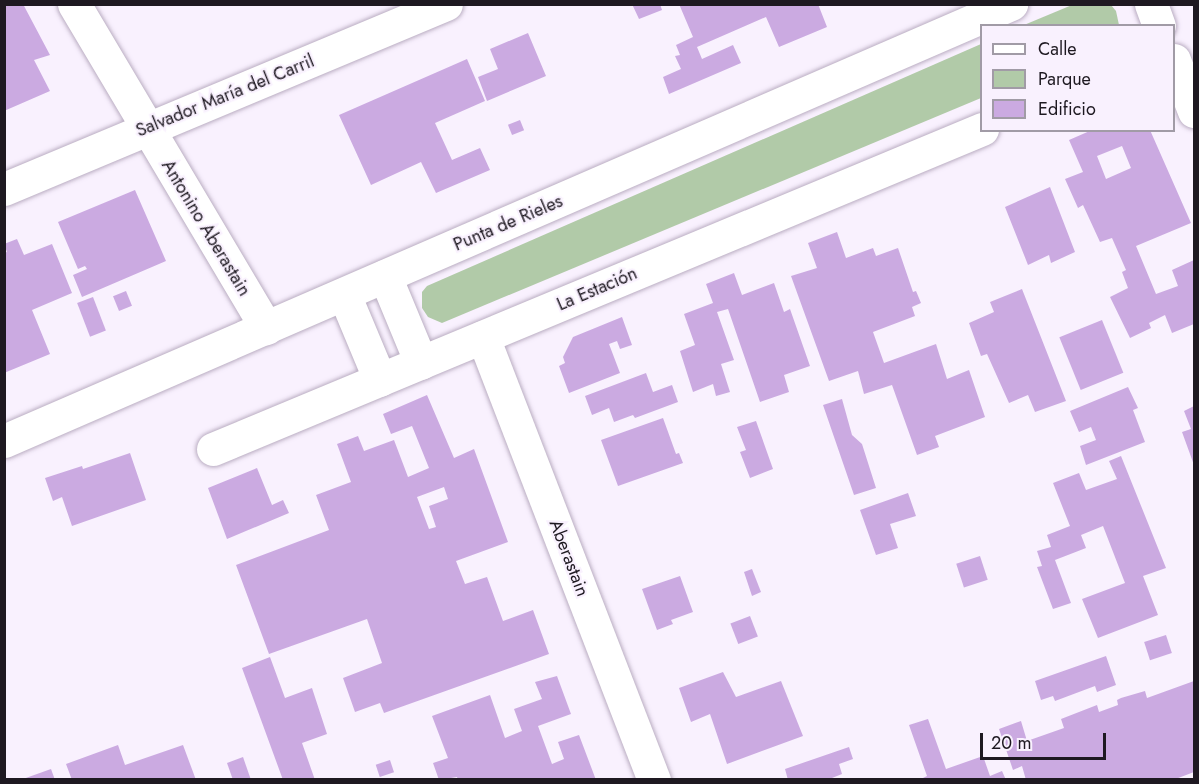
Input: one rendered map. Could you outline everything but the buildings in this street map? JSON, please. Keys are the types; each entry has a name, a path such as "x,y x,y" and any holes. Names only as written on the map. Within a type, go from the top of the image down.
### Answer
{"street":[{"name":"Antonino Aberastain","path":"74,4 266,328"},
{"name":"Salvador María del Carril","path":"4,189 147,127 446,4"},
{"name":"Punta de Rieles","path":"4,441 1011,4"},
{"path":"1151,4 1158,24"},
{"path":"1175,65 1194,111"},
{"name":"La Estación","path":"213,449 980,129"},
{"path":"385,276 421,363"},
{"path":"344,294 380,380"},
{"name":"Aberastain","path":"483,337 654,780"}],"green space":[{"path":"1072,5 1111,5 1116,11 1119,24 1026,24"},
{"path":"980,44 980,98 442,323 428,317 422,308 422,292 427,286"}]}
